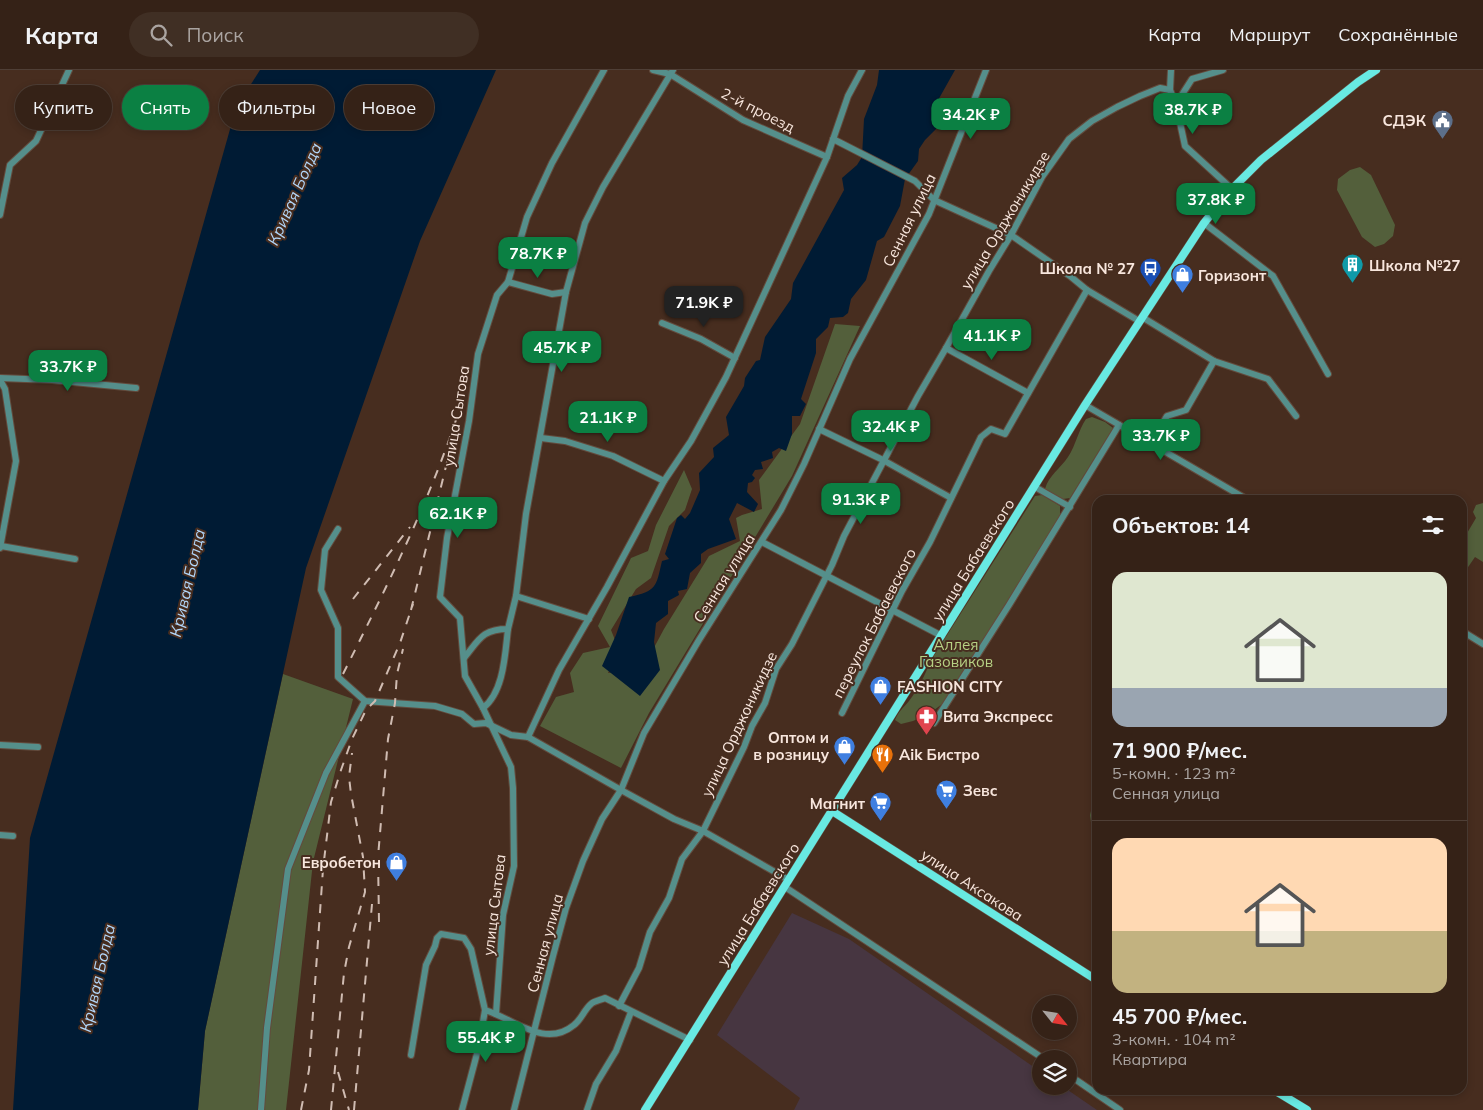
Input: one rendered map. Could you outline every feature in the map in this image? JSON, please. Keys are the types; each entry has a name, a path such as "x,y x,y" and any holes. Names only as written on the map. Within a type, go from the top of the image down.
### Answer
{"main road":[{"name":"улица Бабаевского","path":"645,1110 1085,405 1204,223 1232,189 1261,160 1358,82 1376,70"},
{"name":"улица Аксакова","path":"832,811 1092,978"},
{"path":"1282,1095 1307,1110"}],"street":[{"path":"0,215 10,165 36,141 69,70"},
{"name":"улица Сытова","path":"496,1014 503,915 514,866 514,788 511,767 483,708 465,676 460,618 440,597 478,354 497,295 508,282 531,208 552,163 604,70"},
{"name":"2-й проезд","path":"654,70 672,72 743,120 827,157"},
{"path":"528,738 559,670 664,481 691,441 735,358 827,157 848,96 862,70"},
{"name":"Сенная улица","path":"514,1110 566,908 583,861 602,819 621,790 644,733 781,510 850,359 929,214 958,146 986,70"},
{"path":"1171,70 1170,90 1176,104 1185,146 1232,189"},
{"path":"1176,104 1192,79 1223,70"},
{"path":"483,708 488,704 501,679 508,629 516,596 526,514 566,292 585,224 603,187 663,90 672,72"},
{"name":"улица Орджоникидзе","path":"620,1006 639,968 650,932 669,898 682,860 703,831 744,747 752,726 765,703 776,669 792,644 883,460 1042,177 1069,139 1092,121 1117,107 1160,88 1170,90"},
{"path":"833,139 915,181 934,200 1011,235 1087,290 1214,362 1268,379 1296,416"},
{"path":"1204,223 1273,276 1328,374"},
{"path":"508,282 552,294 566,292"},
{"path":"946,348 1028,393 1087,290"},
{"path":"662,323 701,339 735,358"},
{"path":"1151,442 1167,416 1186,410 1214,362"},
{"path":"75,559 1,547 16,462 0,379 52,380 136,388"},
{"name":"переулок Бабаевского","path":"842,713 893,610 930,542 981,437 991,429 1005,434 1028,393"},
{"path":"1085,405 1240,495"},
{"path":"934,723 1070,507 1119,425"},
{"path":"819,429 883,460 951,498"},
{"path":"541,438 565,441 614,456 664,481"},
{"path":"1035,487 1070,507"},
{"path":"338,530 325,550 321,590 338,628 338,678 365,701 435,706 462,714 474,724 490,724 511,735 528,738 621,790 703,831 753,861 787,884 802,897 1032,1051"},
{"path":"762,542 942,636"},
{"path":"516,596 589,619"},
{"path":"464,658 484,634 496,629 508,629"},
{"path":"1467,634 1483,644"},
{"path":"261,1110 267,1028 288,869 326,773 365,701"},
{"path":"0,745 38,747"},
{"path":"0,835 13,836"},
{"path":"411,1055 426,965 437,938 441,934 464,938 471,949 485,1010 479,1046 462,1110"},
{"path":"485,1010 535,1033 561,1033 575,1025 592,1003 605,998 690,1040"},
{"path":"587,1110 596,1084 616,1052 631,1012"},
{"path":"1077,1080 1092,1091"},
{"path":"1098,1095 1120,1110"}],"shaded area":[{"path":"792,913 849,939 1032,1066 1032,1095 1075,1095 1097,1110 794,1110 800,1098 717,1035"}],"green space":[{"path":"1360,167 1371,175 1395,225 1393,236 1384,244 1375,247 1362,237 1337,190 1338,179 1350,170"},
{"path":"835,324 860,326 792,476 649,713 621,768 540,726 556,697 574,692 570,673 583,653 610,647 598,626 631,558 648,551 656,525 684,470 692,489 685,510 669,526 651,578 636,589 611,630 619,650 608,673 643,668 664,629 709,556 740,541 736,518 762,509 759,480 800,424"},
{"path":"1092,417 1105,422 1113,428 1070,498 1063,499 1045,489 1049,480 1071,452 1086,419"},
{"name":"Аллея Газовиков","path":"1042,495 1060,506 1060,517 942,704 929,714 901,724 895,720 899,712 915,692 930,662 1035,496"},
{"path":"1483,503 1483,562 1475,557 1467,569 1467,533 1476,518 1473,512 1476,505"},
{"path":"283,674 353,699 313,862 286,1110 198,1110 205,1031"},
{"path":"1092,807 1092,830 1090,815"}],"water":[{"name":"Кривая Болда","path":"260,70 496,70 420,241 306,568 205,1031 198,1110 13,1110 30,838 230,130 334,130 334,85 251,85"},
{"path":"879,70 955,70 937,102 940,114 936,129 919,149 918,161 905,179 900,206 884,237 877,241 866,280 851,299 848,313 843,317 830,318 828,327 816,339 816,353 801,399 806,404 800,416 792,416 792,434 786,451 779,448 772,452 773,458 761,462 763,469 755,470 752,475 755,478 752,482 748,483 747,492 758,504 754,512 737,503 729,519 736,539 708,549 701,554 701,563 690,573 687,589 678,591 679,595 668,601 668,614 656,623 654,642 660,670 640,696 602,666 616,635 629,597 650,590 656,582 662,561 669,559 665,554 677,518 681,515 685,519 690,513 700,490 699,473 714,457 713,448 729,435 726,417 744,386 745,378 756,361 760,360 765,337 791,299 793,283 844,190 842,178 857,165 862,157 864,119 877,85"}],"railway":[{"path":"343,674 390,580 419,516 457,417"},
{"path":"411,610 449,454"},
{"path":"353,599 410,527"},
{"path":"301,1110 309,1070 323,869 331,802 352,739 366,710 375,701 400,643 413,604"},
{"path":"379,922 378,857 388,739 395,703 397,674 403,649"},
{"path":"331,1110 344,973 349,947 365,892 363,857 349,777 352,753"},
{"path":"354,1110 372,904"},
{"path":"338,1072 349,1110"}],"place":[{"name":"СДЭК","path":"1442,139"},
{"name":"Школа №27","path":"1353,284"},
{"name":"Школа № 27","path":"1151,287"},
{"name":"Горизонт","path":"1182,294"},
{"name":"FASHION CITY","path":"881,705"},
{"name":"Вита Экспресс","path":"927,735"},
{"name":"Оптом и в розницу","path":"845,765"},
{"name":"Aik Бистро","path":"883,773"},
{"name":"Зевс","path":"947,809"},
{"name":"Магнит","path":"881,822"},
{"name":"Евробетон","path":"397,881"}]}
